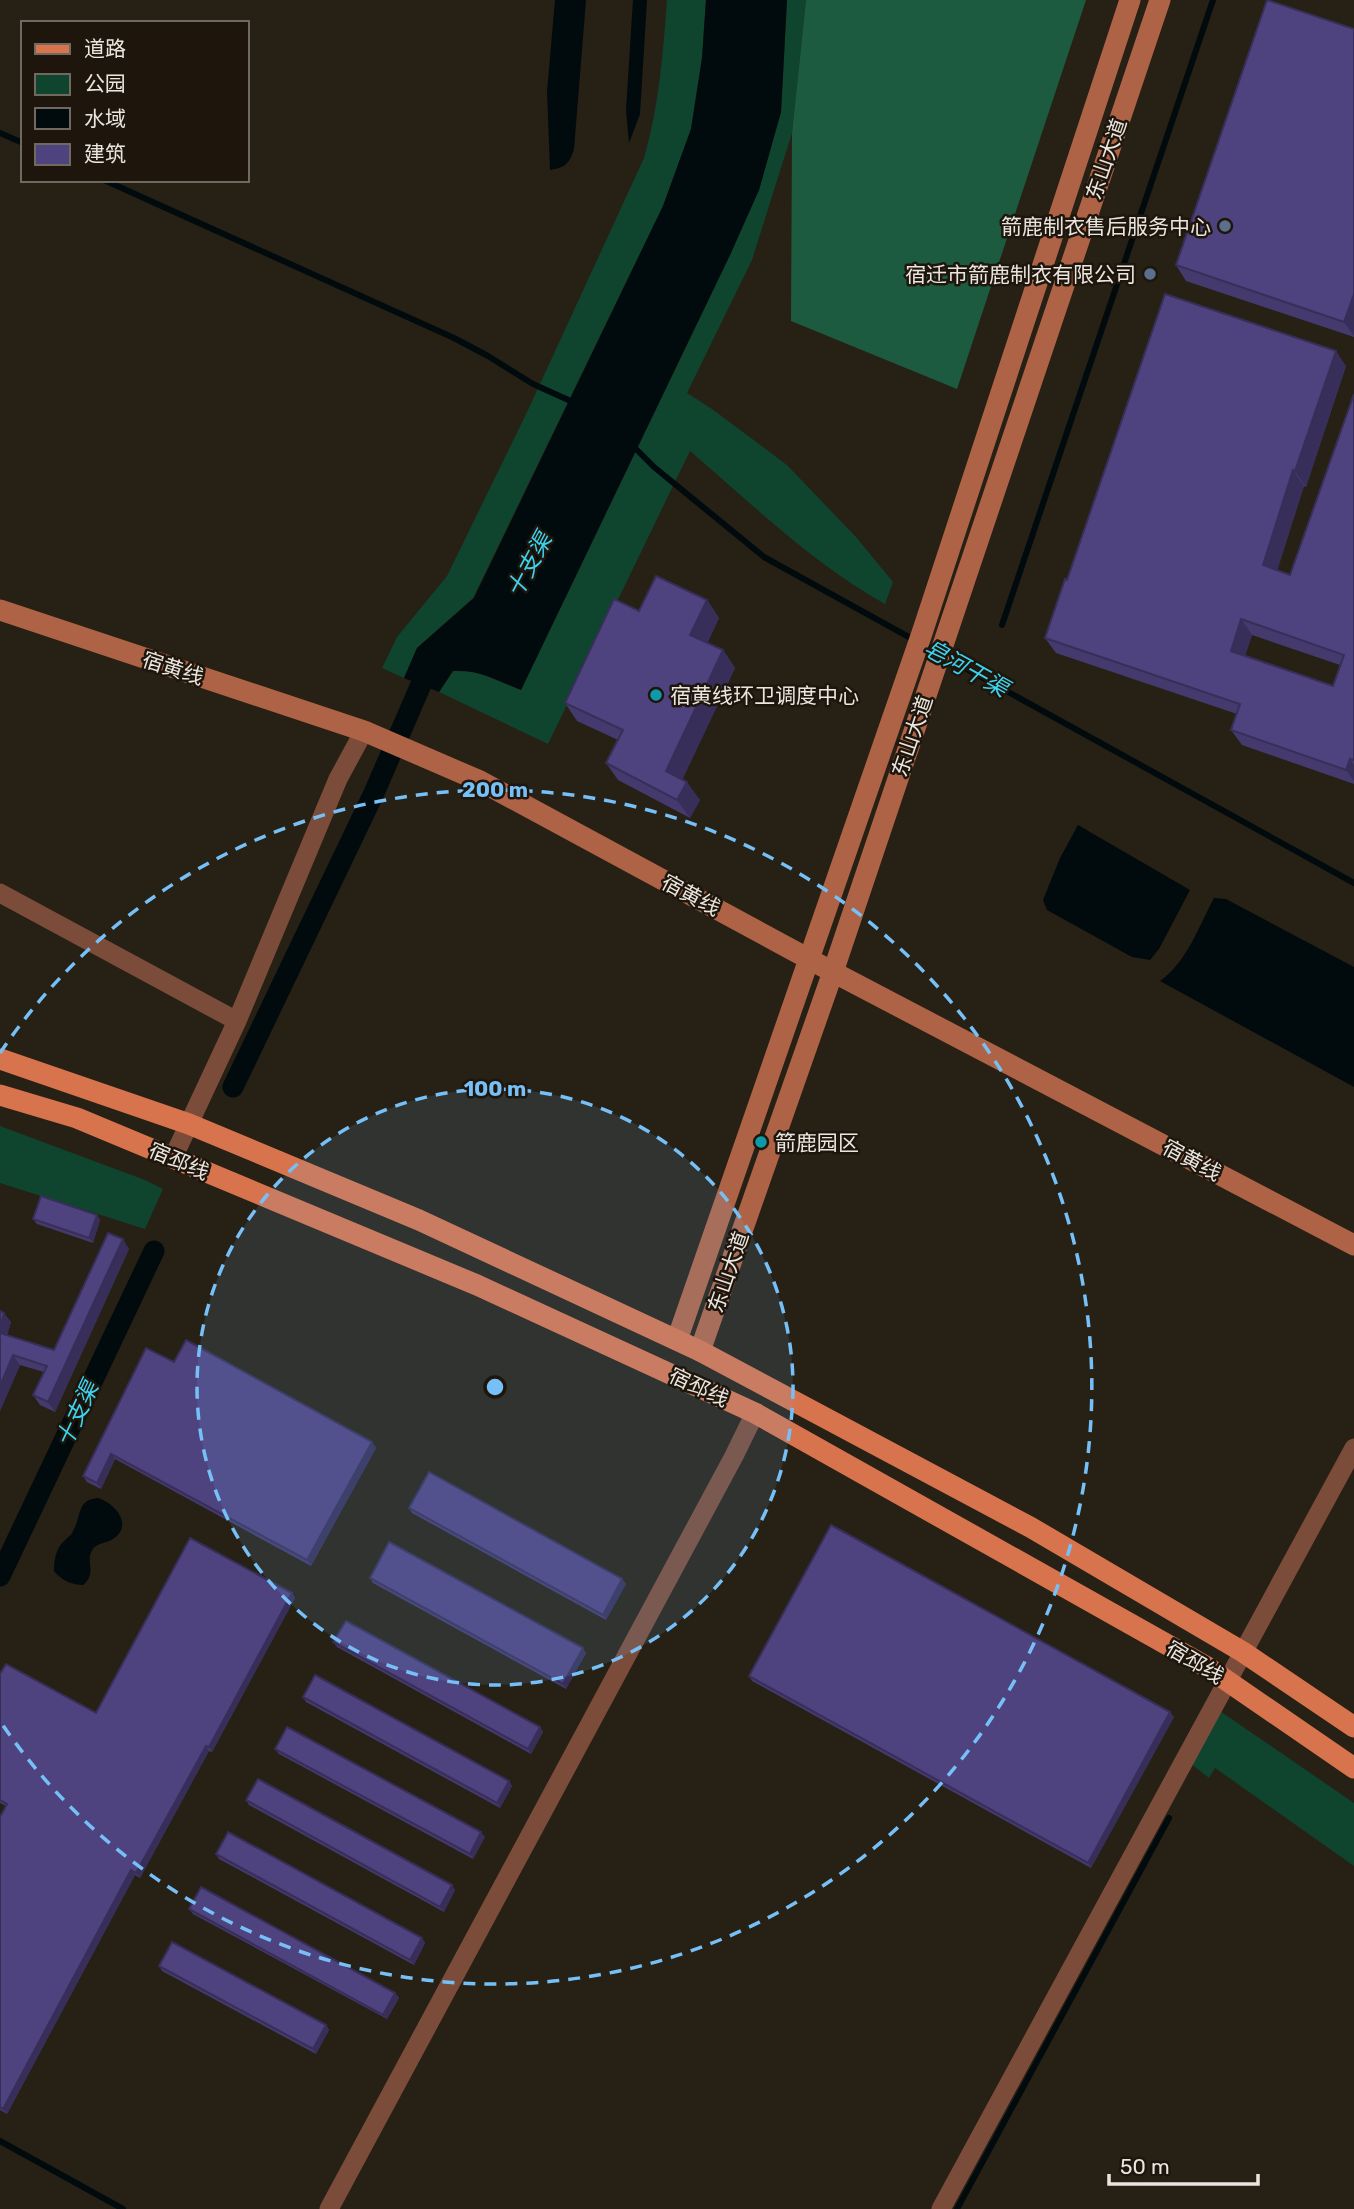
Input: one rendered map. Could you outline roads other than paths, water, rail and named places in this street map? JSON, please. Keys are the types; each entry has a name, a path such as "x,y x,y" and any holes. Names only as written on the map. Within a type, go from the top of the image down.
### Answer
{"main road":[{"name":"东山大道","path":"677,1340 919,643 1130,0"},
{"name":"东山大道","path":"700,1351 833,972 1160,0"},
{"name":"宿黄线","path":"0,610 369,733 481,780 810,960 1354,1245"},
{"name":"宿邳线","path":"0,1059 189,1124 419,1220 700,1351 1030,1527 1242,1652 1354,1727"},
{"name":"宿邳线","path":"0,1095 77,1118 477,1285 755,1413 1227,1681 1354,1768"}],"street":[{"path":"173,1158 237,1021 338,779 369,733"},
{"path":"0,892 237,1021"},
{"path":"329,2209 755,1413"},
{"path":"941,2209 1354,1448"}],"water":[{"path":"555,0 586,0 574,149 566,164 550,170 547,92"},
{"path":"633,0 647,0 640,114 629,143 626,110"},
{"path":"706,0 787,0 781,112 759,190 521,690 488,676 462,671 453,671 439,692 404,678 417,648 474,598 663,206 691,129 702,58"},
{"path":"1078,825 1190,890 1159,949 1150,960 1132,957 1047,910 1043,900 1060,858"},
{"path":"1214,898 1226,899 1354,967 1354,1087 1160,981 1185,954"},
{"path":"98,1498 116,1509 122,1527 113,1539 93,1549 90,1576 83,1585 71,1583 54,1571 56,1554 72,1533 83,1505"}],"waterway":[{"path":"1002,625 1213,0"},
{"path":"0,133 21,142"},
{"path":"108,182 454,338 533,384 575,403"},
{"name":"皂河干渠","path":"631,444 654,467 764,557 1354,883"},
{"name":"十支渠","path":"233,1087 374,793 426,673 438,663"},
{"name":"十支渠","path":"0,1576 154,1251"},
{"path":"957,2209 1169,1818"},
{"path":"0,2141 123,2209"}],"place":[{"name":"箭鹿制衣售后服务中心","path":"1225,226"},
{"name":"宿迁市箭鹿制衣有限公司","path":"1150,274"},
{"name":"宿黄线环卫调度中心","path":"656,695"},
{"name":"箭鹿园区","path":"761,1142"}]}
